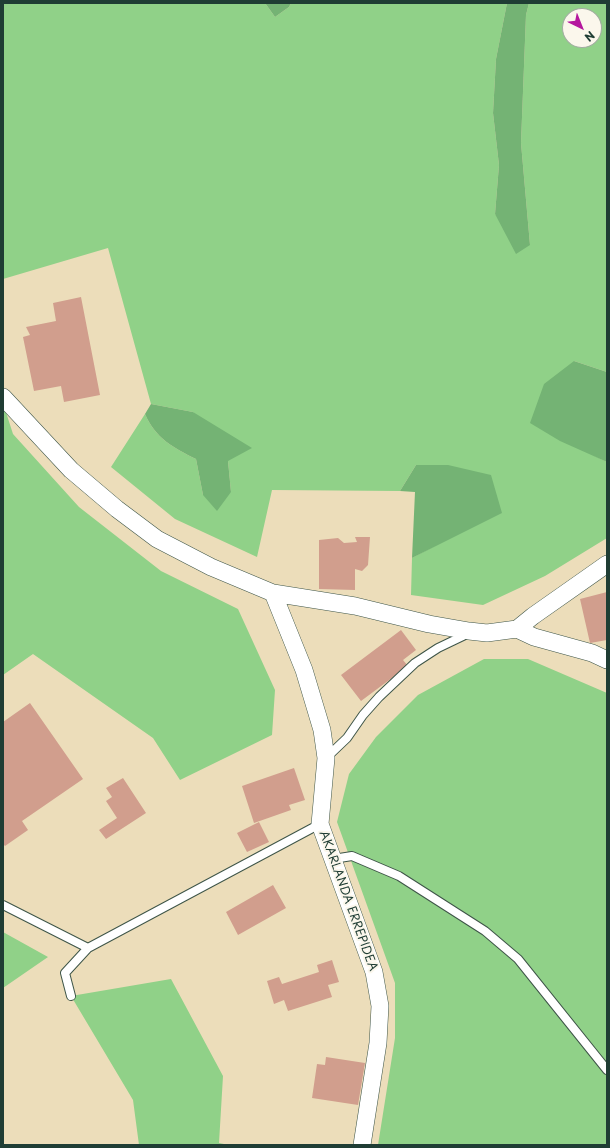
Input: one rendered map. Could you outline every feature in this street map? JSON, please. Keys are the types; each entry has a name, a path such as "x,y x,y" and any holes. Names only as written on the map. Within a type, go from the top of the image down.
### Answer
{"street":[{"path":"3,397 71,470 157,539 211,567 274,593 355,606 429,624 487,633 517,629 607,564"},
{"name":"AKARLANDA ERREPIDEA","path":"274,593 304,670 322,730 326,758 320,824 374,972 380,1006 378,1043 362,1145"},
{"path":"517,629 534,637 592,653 607,660"}],"lane":[{"path":"326,758 347,738 363,715 379,697 415,663 438,648 463,636 469,631"},
{"path":"71,996 65,974 88,948 320,824"},
{"path":"333,859 352,856 399,876 485,931 518,959 607,1070"},
{"path":"3,905 88,948"}],"green space":[{"path":"3,3 265,3 275,17 289,7 291,3 507,3 496,59 493,113 499,165 495,214 530,245 521,143 526,15 529,3 607,3 607,372 574,361 589,453 607,462 607,538 545,576 483,605 411,595 412,558 453,536 416,465 400,491 272,490 257,557 175,519 111,467 145,414 154,430 160,436 180,451 196,459 203,495 231,492 228,461 193,412 151,404 108,248 3,279"},
{"path":"265,3 291,3 289,7 275,17"},
{"path":"507,3 529,3 526,15 521,143 530,245 516,254 495,214 499,165 493,113 496,59"},
{"path":"574,361 607,372 607,462 560,441 530,423 544,384"},
{"path":"3,403 13,434 79,507 161,571 238,609 275,690 272,735 180,780 153,738 33,654 3,675"},
{"path":"151,404 193,412 252,448 228,461 231,492 217,511 203,495 196,459 180,451 166,441 154,430 149,422 145,414"},
{"path":"416,465 448,465 491,475 502,513 412,558 415,492 400,491"},
{"path":"484,659 528,659 607,693 607,1145 378,1145 395,1038 395,983 337,822 349,774 376,737 418,695"},
{"path":"3,932 48,957 3,988"},
{"path":"171,979 223,1076 219,1143 229,1145 139,1145 133,1100 71,996"}],"building":[{"path":"81,297 100,395 64,402 61,386 34,391 23,337 30,335 26,327 56,321 53,303"},
{"path":"355,537 370,537 368,565 362,571 355,569 355,590 319,589 319,540 338,538 344,543 357,542"},
{"path":"607,592 607,640 590,643 580,599"},
{"path":"401,630 416,650 403,660 408,666 361,701 341,675"},
{"path":"30,703 83,779 22,821 28,830 5,846 3,844 3,722"},
{"path":"294,768 305,800 289,805 291,810 254,823 242,786"},
{"path":"123,778 146,813 106,839 99,830 117,818 106,801 112,797 106,788"},
{"path":"259,822 269,842 247,852 237,833"},
{"path":"273,885 286,908 238,935 226,912"},
{"path":"332,960 339,982 328,985 332,997 288,1011 284,1000 274,1004 267,981 279,977 282,984 319,972 317,965"},
{"path":"326,1057 365,1063 358,1105 312,1098 317,1064 325,1065"}]}
